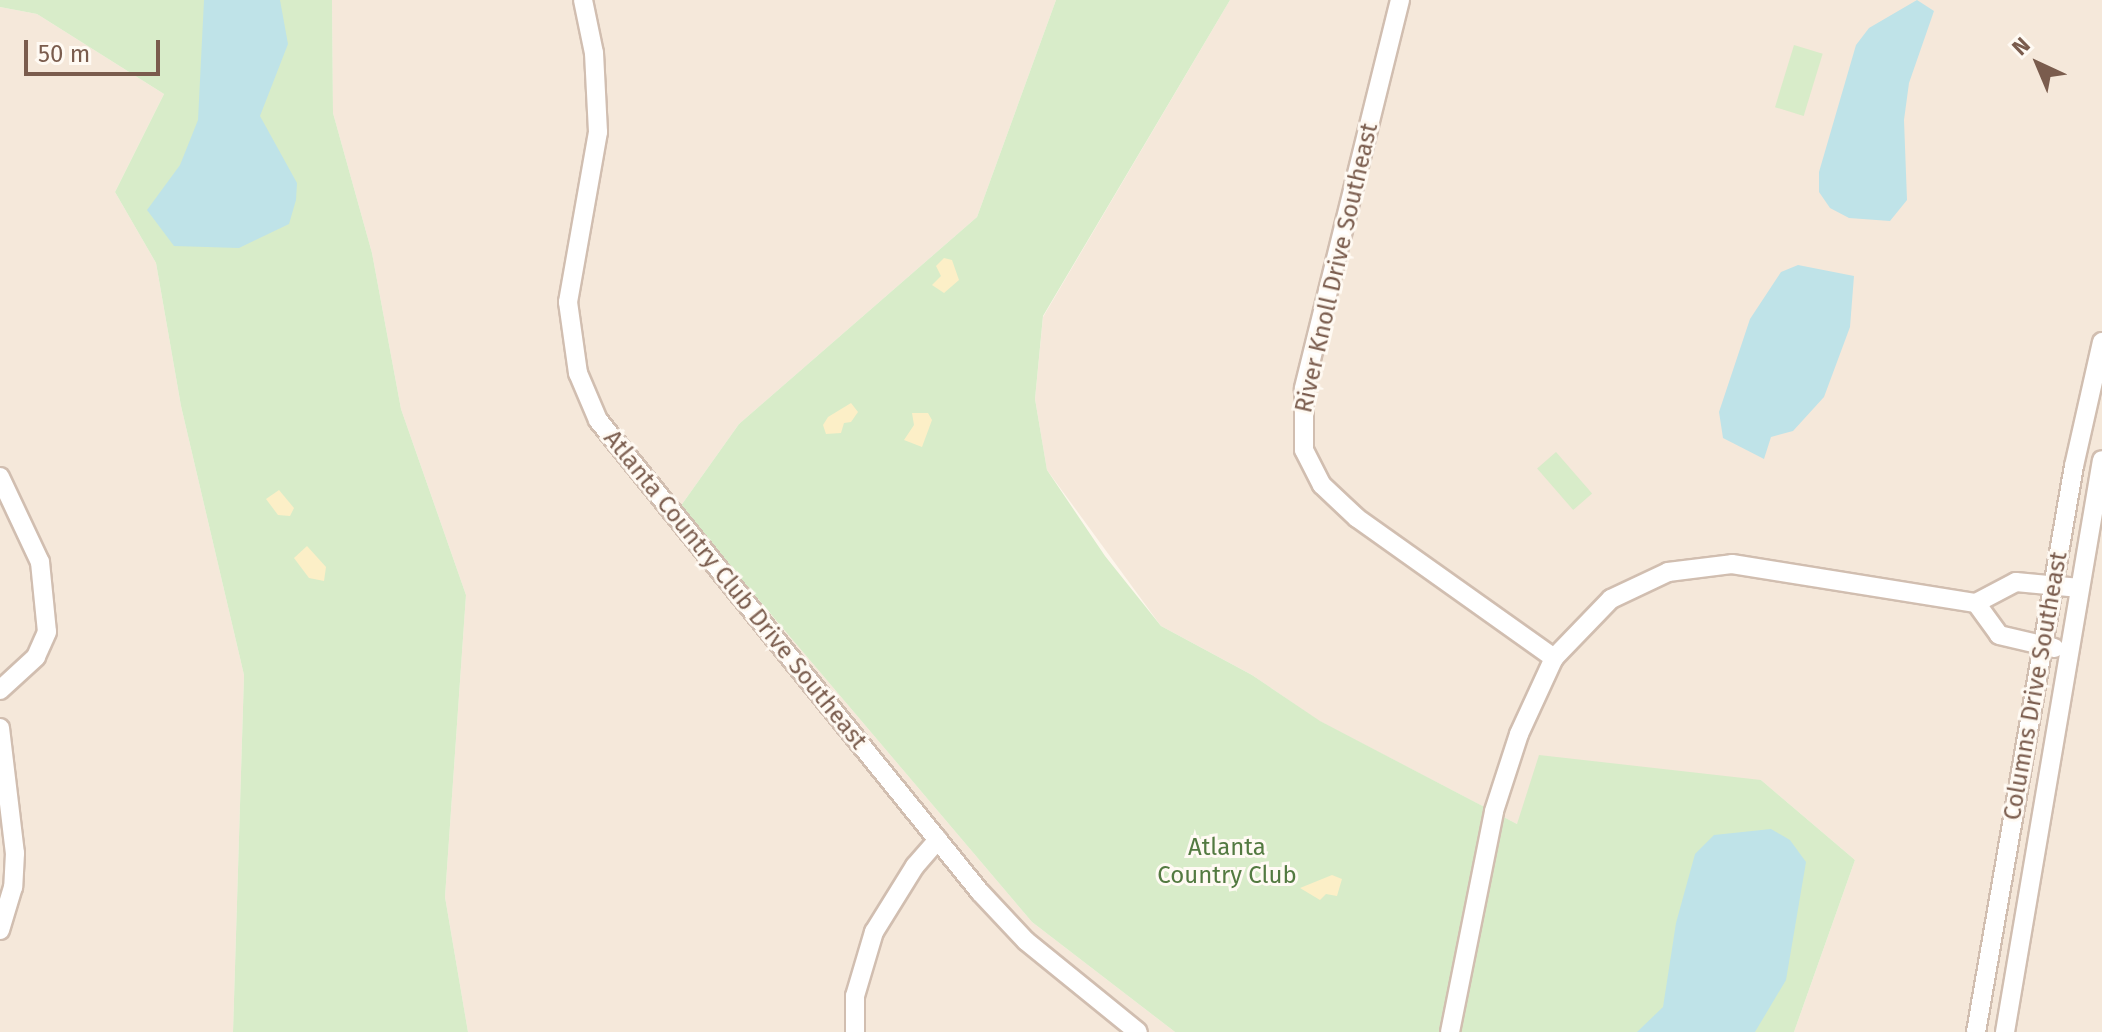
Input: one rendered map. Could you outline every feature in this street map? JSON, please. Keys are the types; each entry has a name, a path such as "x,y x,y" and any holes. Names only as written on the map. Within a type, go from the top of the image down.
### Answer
{"street":[{"name":"Atlanta Country Club Drive Southeast","path":"583,0 599,108 597,154 568,302 583,387 621,452 938,840 1026,941 1138,1032"},
{"name":"River Knoll Drive Southeast","path":"1400,0 1304,389 1304,450 1322,485 1357,518 1554,658"},
{"name":"Columns Drive Southeast","path":"1976,1032 2054,585 2102,342"},
{"name":"Columns Drive Southeast","path":"2005,1032 2102,460"},
{"path":"0,477 40,562 47,632 36,657 0,690"},
{"path":"1450,1032 1500,785 1554,658 1611,599 1647,580 1690,566 1757,566 1976,603 2016,582 2080,588"},
{"path":"1976,603 1999,635 2070,651"},
{"path":"0,728 15,853 13,887 0,930"},
{"path":"855,1032 855,996 874,932 915,866 938,840"}],"shaded area":[{"path":"332,0 1056,0 977,217 739,424 680,507 1032,922 1175,1032 468,1032 445,897 466,595 401,409 372,253 333,113"},
{"path":"1230,0 2102,0 2102,1032 1794,1032 1855,860 1761,780 1517,824 1319,721 1252,675 1161,626 1047,470 1035,399 1043,317"},
{"path":"0,7 37,14 164,94 115,192 156,263 181,406 244,675 233,1032 0,1032"}],"green space":[{"path":"0,0 332,0 333,113 372,253 401,409 466,595 445,897 468,1032 233,1032 244,675 181,406 156,263 115,192 164,94 37,14 0,7"},
{"name":"Atlanta Country Club","path":"1056,0 1230,0 1043,316 1035,399 1047,470 1105,556 1161,626 1252,675 1320,721 1517,824 1539,755 1761,780 1855,860 1794,1032 1175,1032 1032,922 680,507 739,424 977,217"},
{"path":"1794,45 1823,54 1804,116 1775,107"},
{"path":"1556,452 1592,494 1573,510 1537,468"}],"sand":[{"path":"944,258 952,260 959,280 944,293 932,285 941,276 936,266"},
{"path":"851,403 858,412 851,422 844,423 841,433 826,434 823,425 828,417"},
{"path":"912,413 928,413 932,420 922,447 904,440 914,425"},
{"path":"279,490 294,508 290,516 278,515 266,499"},
{"path":"307,546 326,567 324,581 309,578 294,558"},
{"path":"1332,875 1342,879 1337,896 1326,894 1320,900 1300,888"}],"water":[{"path":"204,0 280,0 288,44 260,116 297,183 296,200 289,224 239,248 174,246 147,210 180,165 198,120"},
{"path":"1917,0 1934,11 1909,83 1904,120 1907,200 1890,221 1849,218 1830,208 1819,192 1819,172 1856,45 1869,28"},
{"path":"1798,265 1854,276 1850,327 1824,397 1793,431 1771,437 1764,459 1723,438 1719,412 1750,319 1781,272"},
{"path":"1771,829 1790,840 1806,862 1786,980 1755,1032 1637,1032 1663,1007 1676,923 1695,854 1714,835"}]}
